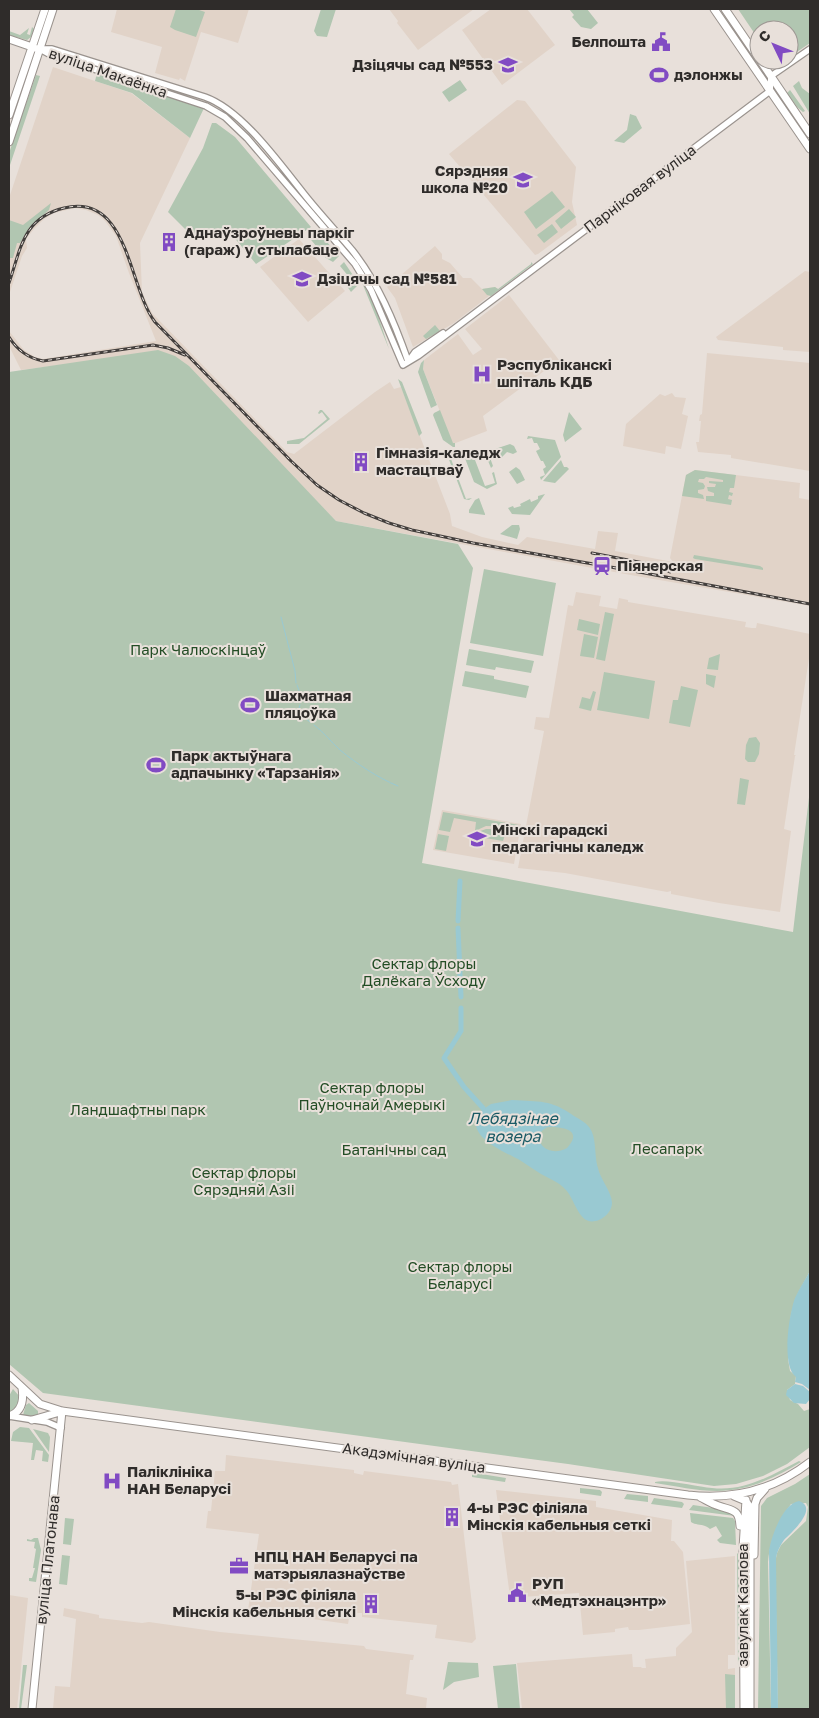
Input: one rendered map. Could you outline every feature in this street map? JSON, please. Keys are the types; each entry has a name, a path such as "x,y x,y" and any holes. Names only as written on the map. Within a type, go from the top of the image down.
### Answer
{"main road":[{"path":"9,142 36,48 45,9"},
{"path":"9,115 53,9"},
{"path":"714,9 810,149"},
{"path":"725,9 749,44"},
{"path":"9,39 36,48"},
{"path":"767,70 810,134"},
{"path":"9,1376 40,1404 62,1411"},
{"path":"9,1416 17,1412 22,1405 22,1388"},
{"path":"32,1420 62,1411"},
{"name":"вуліца Платонава","path":"32,1709 62,1411"},
{"name":"Акадэмічная вуліца","path":"62,1411 698,1496 731,1496 766,1488 810,1462"},
{"name":"завулак Казлова","path":"751,1575 754,1551 755,1504 757,1498 766,1488"},
{"path":"731,1496 746,1501 748,1494 752,1492"},
{"path":"698,1496 736,1512 740,1518 744,1541"},
{"name":"завулак Казлова","path":"746,1501 750,1508 750,1709"},
{"name":"завулак Казлова","path":"744,1709 744,1541 746,1501"}],"street":[{"name":"вуліца Макаёнка","path":"36,48 52,49 216,101 225,106 246,126 367,269 391,315 406,363"},
{"name":"вуліца Макаёнка","path":"36,48 50,55 212,109 225,117 247,138 355,264 371,290 406,363"},
{"path":"770,91 771,76 810,49"},
{"name":"Парніковая вуліца","path":"406,363 461,324 770,91"},
{"path":"212,109 216,101"},
{"path":"347,255 352,250"},
{"path":"9,1416 47,1422 61,1428"}],"shaded area":[{"path":"117,9 249,9 238,43 201,32 185,81 180,78 179,80 155,73 162,47 111,32"},
{"path":"389,9 474,9 418,50 397,23 398,21"},
{"name":"Дзіцячы сад №553","path":"491,9 527,9 555,45 502,85 462,30"},
{"path":"53,67 131,93 190,138 140,243 142,292 152,313 287,452 294,454 390,382 394,389 401,387 450,514 452,526 482,537 518,545 527,537 595,549 598,531 618,533 615,551 673,562 670,558 686,475 695,470 800,483 799,498 810,500 810,606 336,521 279,462 61,365 21,370 9,346 9,331 24,350 35,357 43,359 156,341 116,236 105,221 98,215 86,210 75,208 54,213 44,219 34,229 26,239 27,248 22,256 9,295 9,198"},
{"name":"Сярэдняя школа №20","path":"517,100 525,101 576,167 572,202 577,225 535,255 449,154"},
{"name":"Дзіцячы сад №581","path":"299,239 345,291 308,322 260,267"},
{"path":"435,246 442,254 442,259 450,263 463,278 471,278 482,289 495,287 498,289 454,323 413,347 395,298 387,287"},
{"path":"805,271 810,272 810,352 783,350 783,347 718,340 716,337"},
{"name":"Рэспубліканскі шпіталь КДБ","path":"509,295 559,360 483,416 487,431 453,444 423,369 424,360 458,334 473,355 482,349 465,329"},
{"path":"707,353 810,363 810,471 731,458 731,455 698,452 696,442 699,442 701,421 699,421 702,414"},
{"path":"672,393 675,397 686,398 682,414 688,416 681,449 666,446 665,454 623,446 626,424 660,394 665,396"},
{"path":"576,592 601,596 599,606 617,609 619,598 628,600 628,602 746,622 745,627 756,628 757,623 810,634 810,652 784,829 791,831 780,912 719,903 671,894 671,891 667,892 565,873 518,868 544,731 534,729 536,717 549,718 568,605 573,606"},
{"name":"Мінскі гарадскі педагагічны каледж","path":"442,810 521,824 514,864 433,850"},
{"path":"226,1455 354,1470 354,1473 363,1475 364,1471 451,1482 452,1485 458,1484 476,1639 472,1643 435,1638 437,1625 362,1617 362,1613 350,1613 348,1624 248,1610 259,1534 206,1528 208,1511 211,1511 215,1471 225,1471"},
{"path":"496,1490 596,1501 596,1507 672,1520 671,1541 674,1541 683,1552 690,1624 639,1630 629,1630 628,1627 615,1629 615,1632 583,1635 579,1593 522,1597 522,1600 513,1601 513,1597 510,1597"},
{"path":"735,1556 735,1655 728,1655 728,1669 735,1668 735,1709 522,1709 517,1663 632,1654 633,1667 646,1668 645,1659 676,1656 676,1648 692,1632 686,1561"},
{"path":"9,1595 28,1598 17,1709 9,1709"},
{"path":"64,1608 99,1615 99,1618 364,1646 366,1649 414,1655 413,1660 410,1660 406,1694 427,1698 426,1709 53,1709 55,1686 70,1687 76,1619 63,1616"}],"green space":[{"path":"176,9 196,9 205,12 196,37 170,27"},
{"path":"321,9 336,9 327,37 317,36 314,31"},
{"path":"569,9 587,9 598,23 591,29 581,27 572,17 574,15"},
{"path":"738,9 810,9 810,43 799,51 799,20 749,20 749,25"},
{"path":"32,27 34,29 31,37 27,40 9,35 9,31 20,35 29,28 27,34 30,35"},
{"path":"97,73 204,108 190,138 132,93 95,81"},
{"path":"36,75 40,76 9,168 9,153"},
{"path":"460,80 467,90 449,102 442,92"},
{"path":"799,81 802,88 810,94 810,114 793,86"},
{"path":"790,90 805,111 803,112 797,107 787,93"},
{"path":"630,114 636,116 642,128 624,143 614,141 627,130"},
{"path":"212,123 216,123 235,137 311,227 256,264 228,230 192,236 168,212 203,148"},
{"path":"552,191 565,207 536,229 524,212"},
{"path":"51,203 49,210 29,228 20,243 17,243 13,258 9,258 9,220 23,225"},
{"path":"569,209 576,217 561,229 555,221"},
{"path":"552,224 558,232 544,243 537,235"},
{"path":"315,228 339,256 333,262 326,258 307,235"},
{"path":"344,262 359,284 351,292 344,282 349,277 340,266"},
{"path":"531,262 533,264 491,296 487,295 482,289 495,287 498,289 531,264"},
{"path":"361,280 375,306 389,349"},
{"path":"435,325 440,331 426,339 423,336"},
{"name":"Батанічны сад","path":"158,350 175,356 189,366 336,521 458,544 473,568 422,863 793,932 810,789 810,1271 798,1293 791,1314 788,1359 790,1371 796,1376 795,1384 787,1390 790,1400 798,1404 804,1411 810,1409 810,1447 787,1464 763,1476 736,1484 714,1486 568,1464 43,1393 9,1364 9,372"},
{"path":"424,360 423,369 437,405 431,408 418,372"},
{"path":"398,379 402,382 422,433 419,436"},
{"path":"320,410 330,419 299,444 287,444 287,441 304,438 327,419 322,412 318,413"},
{"path":"440,410 453,443 455,443 455,447 443,440 433,415"},
{"path":"569,412 582,429 565,442 563,435"},
{"path":"528,436 555,440 561,457 541,480 540,477 545,475 543,469 546,467 536,451 540,449 537,443 534,443 532,438 527,439"},
{"path":"510,444 514,446 517,452 513,454 507,452 501,458 495,456 492,450"},
{"path":"463,453 489,455 493,466 491,468 486,456 475,460 485,486 495,483 492,473 494,472 497,484 487,489 474,482"},
{"path":"454,455 455,457 451,459 466,499 472,498 469,500 464,499 448,457"},
{"path":"561,460 564,467 569,469 555,483 543,481"},
{"path":"516,467 520,470 525,480 517,484 509,472"},
{"path":"695,470 736,475 734,488 730,488 729,492 733,493 732,496 729,495 728,499 732,500 731,505 706,501 706,496 714,496 714,493 708,491 707,487 715,487 716,484 709,483 709,481 723,482 723,480 706,477 699,479 698,482 703,483 705,486 704,489 698,490 698,493 703,495 704,499 682,496 686,475"},
{"path":"545,494 530,515 512,514 508,508 521,506 520,504 530,499 531,502 538,499 538,496"},
{"path":"479,498 485,515 469,513 475,500"},
{"path":"512,525 519,525 520,529 517,539 500,534"},
{"path":"694,555 760,566 763,570 695,559 693,558"},
{"path":"484,569 556,583 543,656 470,643"},
{"path":"605,612 614,614 605,661 596,659"},
{"path":"579,619 600,624 598,635 577,630"},
{"path":"584,634 598,637 594,658 580,656"},
{"path":"469,649 534,661 531,673 496,667 495,670 466,665"},
{"path":"720,654 718,670 707,669 709,658"},
{"path":"465,671 494,676 494,679 529,686 526,698 462,686"},
{"path":"604,672 655,681 649,719 597,710"},
{"path":"706,674 716,676 714,688 706,684"},
{"path":"681,686 698,690 690,727 669,723 673,700 678,700"},
{"path":"593,691 596,692 591,711 579,708 582,697 590,699"},
{"path":"756,737 760,743 759,754 755,762 748,762 745,759 746,745 749,738"},
{"path":"740,778 749,780 745,805 737,804"},
{"path":"443,812 519,825 519,827 486,826 475,831 476,822 454,818 450,832 439,830"},
{"path":"486,829 507,829 503,841 473,836 472,834"},
{"path":"438,834 449,836 446,851 435,849"},
{"path":"13,1389 20,1397 20,1400 16,1409 9,1412 9,1396"},
{"path":"29,1403 38,1411 38,1415 23,1415 26,1405"},
{"path":"20,1427 29,1428 49,1455 48,1462 42,1461 43,1451 36,1450 34,1460 31,1460 33,1443 11,1441 13,1432"},
{"path":"33,1429 48,1433 50,1437 49,1452"},
{"path":"799,1461 801,1462 771,1478 740,1489 709,1491 655,1483 661,1481 724,1489 757,1481"},
{"path":"475,1473 506,1478 505,1482 472,1477"},
{"path":"810,1474 810,1709 778,1709 775,1563 781,1545 806,1521 808,1507 806,1503 791,1504 782,1517 771,1546 768,1562 771,1709 758,1709 761,1506 767,1498"},
{"path":"580,1488 600,1490 602,1492 601,1496 580,1493"},
{"path":"627,1494 648,1496 648,1502 624,1499"},
{"path":"654,1498 682,1502 684,1504 682,1508 651,1504"},
{"path":"693,1505 727,1510 735,1516 689,1510"},
{"path":"690,1513 733,1518 735,1521 736,1545 720,1543 717,1540 722,1536 716,1526 710,1529 691,1522"},
{"path":"65,1518 74,1519 71,1545 63,1544"},
{"path":"38,1538 41,1550 36,1582 29,1581 35,1568 33,1568 36,1549 34,1548 35,1542 27,1541 27,1539 31,1540"},
{"path":"737,1553 739,1555 738,1666"},
{"path":"62,1555 70,1556 67,1585 59,1584"},
{"path":"448,1662 478,1663 479,1677 454,1682 443,1690"},
{"path":"516,1664 520,1709 498,1709 493,1666"},
{"path":"23,1665 27,1665 21,1709 19,1709"},
{"path":"725,1674 735,1675 735,1709 726,1709"}],"water":[{"name":"Лебядзінае возера","path":"512,1100 544,1102 566,1111 587,1125 592,1131 599,1172 611,1199 610,1211 599,1220 587,1220 582,1217 566,1190 560,1185 481,1136 476,1122 478,1113 491,1104","holes":["548,1127 569,1130 572,1133 572,1142 567,1148 552,1151 542,1145 539,1135"]},
{"path":"810,1271 810,1390 802,1384 795,1382 796,1377 791,1371 789,1362 788,1339 793,1306"},
{"path":"795,1384 803,1386 810,1392 810,1399 806,1404 794,1403 786,1395 787,1390"},
{"path":"799,1501 804,1504 805,1514 798,1526 784,1540 776,1558 778,1709 771,1709 769,1551 775,1530 783,1514 793,1503"}],"waterway":[{"path":"281,617 295,671 296,683"},
{"path":"297,685 300,693 300,702"},
{"path":"300,705 298,711 301,715"},
{"path":"305,718 310,722"},
{"path":"314,725 353,760 375,775 398,786"},
{"path":"458,921 460,881"},
{"path":"458,928 461,997"},
{"path":"461,1008 461,1031 444,1058 464,1087 483,1108"}],"railway":[{"path":"9,283 21,247 32,227 50,213 64,208 85,207 102,214 114,228 124,246 146,306 155,322 291,461 317,485 339,500 364,513 412,530 473,543 810,604"},
{"path":"9,337 23,353 43,361 153,345 168,348 185,355"},
{"path":"592,553 654,565 670,572"}],"place":[{"name":"Белпошта","path":"661,42"},
{"name":"Дзіцячы сад №553","path":"508,65"},
{"name":"дэлонжы","path":"659,75"},
{"name":"Сярэдняя школа №20","path":"523,180"},
{"name":"Аднаўзроўневы паркіг (гараж) у стылабаце","path":"169,242"},
{"name":"Дзіцячы сад №581","path":"302,279"},
{"name":"Рэспубліканскі шпіталь КДБ","path":"482,374"},
{"name":"Гімназія-каледж мастацтваў","path":"361,462"},
{"name":"Піянерская","path":"602,566"},
{"name":"Шахматная пляцоўка","path":"250,705"},
{"name":"Парк актыўнага адпачынку «Тарзанія»","path":"156,765"},
{"name":"Мінскі гарадскі педагагічны каледж","path":"477,839"},
{"name":"Паліклініка НАН Беларусі","path":"112,1481"},
{"name":"4-ы РЭС філіяла Мінскія кабельныя сеткі","path":"452,1517"},
{"name":"НПЦ НАН Беларусі па матэрыялазнаўстве","path":"239,1566"},
{"name":"РУП «Медтэхнацэнтр»","path":"517,1593"},
{"name":"5-ы РЭС філіяла Мінскія кабельныя сеткі","path":"371,1604"}],"park label":[{"name":"Парк Чалюскінцаў","path":"198,650"},
{"name":"Сектар флоры Далёкага Ўсходу","path":"424,972"},
{"name":"Сектар флоры Паўночнай Амерыкі","path":"372,1096"},
{"name":"Ландшафтны парк","path":"138,1110"},
{"name":"Лесапарк","path":"667,1149"},
{"name":"Сектар флоры Сярэдняй Азіі","path":"244,1182"},
{"name":"Сектар флоры Беларусі","path":"460,1276"}]}
